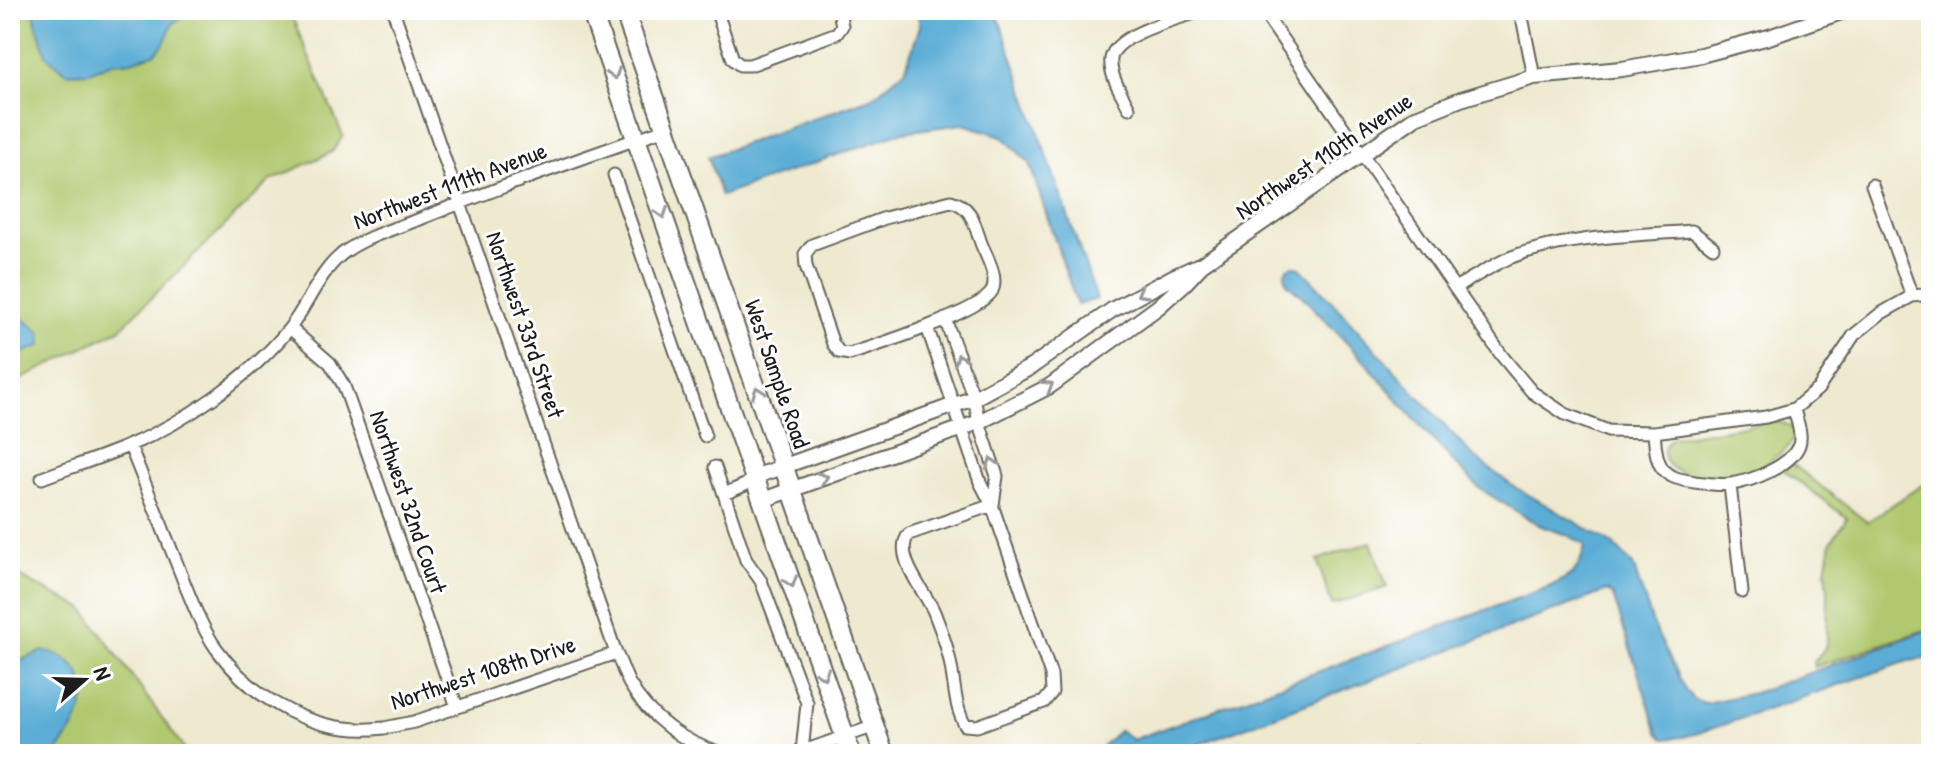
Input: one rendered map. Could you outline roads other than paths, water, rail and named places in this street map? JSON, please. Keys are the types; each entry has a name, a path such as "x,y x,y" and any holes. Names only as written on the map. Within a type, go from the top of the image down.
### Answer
{"main road":[{"path":"591,10 848,746"},
{"name":"West Sample Road","path":"624,10 884,754"}],"street":[{"name":"Northwest 33rd Street","path":"393,10 616,653"},
{"path":"716,10 733,59 740,65 750,65 837,33 842,26 839,10"},
{"path":"1129,108 1113,74 1111,58 1118,45 1130,36 1204,10"},
{"path":"1262,10 1502,356 1532,392 1565,414 1608,431 1654,432 1766,417 1794,409 1818,389 1854,335 1880,314 1912,296 1931,294"},
{"path":"1517,10 1523,22 1534,77"},
{"name":"Northwest 110th Avenue","path":"754,477 974,398 1031,367 1132,299 1202,264 1416,117 1461,99 1534,77 1622,69 1701,55 1769,37 1847,10"},
{"name":"Northwest 111th Avenue","path":"42,478 130,446 187,415 224,390 290,328 326,271 341,255 360,243 460,203 665,129"},
{"path":"614,175 705,436"},
{"path":"1872,185 1912,296"},
{"path":"951,201 962,204 970,212 994,277 992,291 945,319 850,354 839,352 828,331 806,266 805,254 812,245 885,218 951,201"},
{"path":"1455,288 1508,259 1586,240 1692,231 1713,247"},
{"name":"Northwest 110th Avenue","path":"763,500 979,422 1050,386 1158,307 1202,264"},
{"path":"945,319 974,398 997,476 992,505"},
{"path":"927,327 961,429 980,482 992,505 1051,675 1052,692 1044,702 977,726 965,725 960,716 948,652 933,610 903,555 903,541 909,534 992,505"},
{"name":"Northwest 32nd Court","path":"290,328 330,363 344,386 457,707"},
{"path":"1654,432 1659,463 1669,475 1730,485 1775,469 1785,462 1799,444 1794,409"},
{"name":"Northwest 108th Drive","path":"130,446 195,608 214,646 240,677 269,702 307,719 349,729 383,728 414,722 616,653"},
{"path":"715,467 746,560 761,581 807,703 798,753 848,746 875,726"},
{"path":"724,494 745,485 754,477"},
{"path":"1730,485 1742,592"},
{"path":"616,653 630,684 648,710 672,731 700,748 722,754"}],"water":[{"path":"34,10 192,10 173,23 163,45 154,54 112,63 89,72 67,73 46,55"},
{"path":"917,10 996,10 1097,299 1077,305 1029,163 1002,136 963,124 902,132 721,196 708,157 873,97 905,70 920,26"},
{"path":"1293,266 1299,267 1313,281 1473,456 1510,484 1613,544 1633,565 1654,627 1693,699 1705,703 1754,693 1925,631 1931,631 1931,658 1908,661 1702,732 1664,739 1658,733 1613,596 1607,591 1173,754 1090,754 1120,730 1132,740 1551,586 1571,575 1581,560 1585,545 1541,526 1480,489 1366,363 1287,283 1285,272"},
{"path":"10,309 41,332 42,345 20,354 10,367"},
{"path":"43,651 61,657 80,675 84,686 81,710 70,734 55,754 10,754 10,665"}]}
